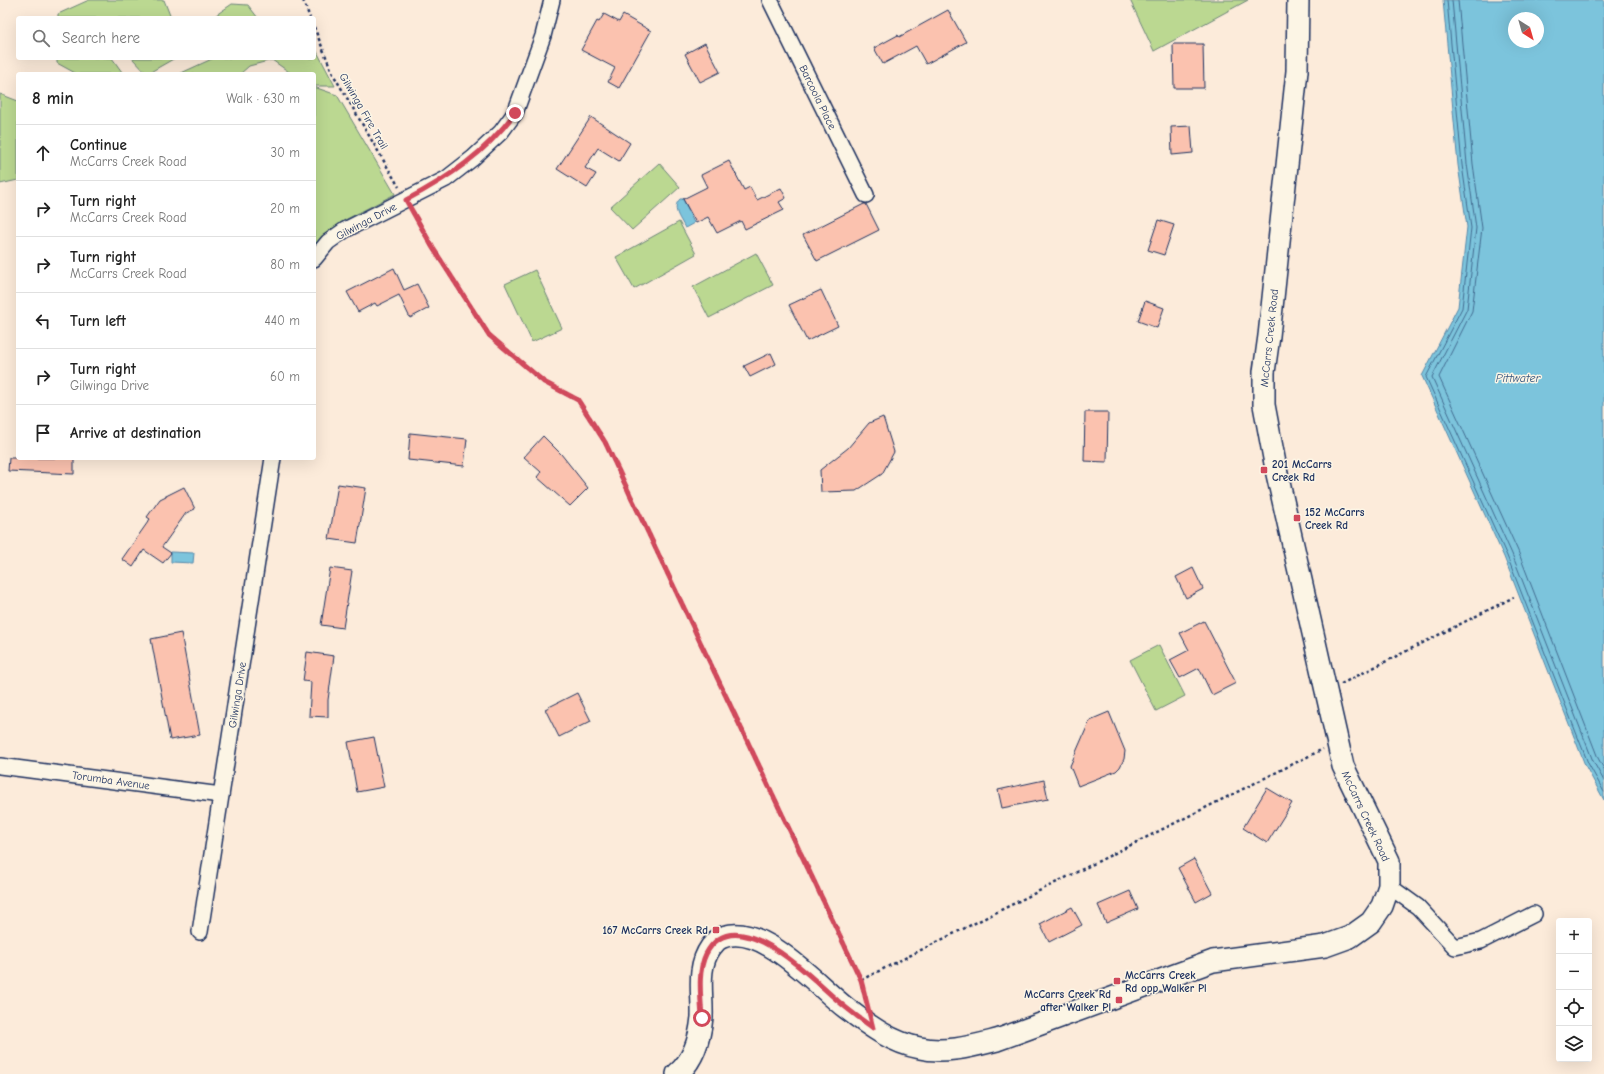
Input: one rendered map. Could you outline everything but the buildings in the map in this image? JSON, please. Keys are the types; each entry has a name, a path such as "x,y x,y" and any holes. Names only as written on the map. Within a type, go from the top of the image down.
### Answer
{"main road":[{"name":"McCarrs Creek Road","path":"677,1074 691,1058 698,1037 702,1018 702,970 706,955 716,941 733,934 746,935 768,944 784,955 845,1008 873,1028 896,1041 920,1049 945,1050 971,1047 1042,1024 1166,977 1213,961 1325,946 1350,937 1370,922 1382,906 1389,886 1389,862 1343,766 1277,474 1264,404 1264,372 1297,70 1298,0"}],"street":[{"name":"Gilwinga Drive","path":"316,256 328,242 345,230 446,179 473,158 501,132 515,113 543,36 552,0"},
{"name":"Barcoola Place","path":"770,0 866,195"},
{"name":"Gilwinga Drive","path":"200,932 273,460"},
{"name":"Torumba Avenue","path":"0,766 221,795"},
{"path":"1389,886 1418,907 1455,947 1481,941 1534,914"}],"path":[{"path":"303,0 309,16"},
{"name":"Gilwinga Fire Trail","path":"316,32 333,74 433,248 489,335 544,382 578,400 605,442 861,980 873,1028"},
{"path":"1326,692 1514,597"},
{"path":"861,980 1337,742"}],"green space":[{"path":"89,0 164,0 170,16 58,16 58,14"},
{"path":"1130,0 1248,0 1154,51"},
{"path":"232,4 248,5 256,16 216,16"},
{"path":"316,50 335,86 316,86 316,72 289,72 272,60 316,60"},
{"path":"57,60 113,60 122,72 73,72 57,63"},
{"path":"134,60 172,60 150,72 145,72"},
{"path":"210,60 272,60 249,66 242,72 183,72"},
{"path":"316,88 337,95 395,194 343,221 316,243"},
{"path":"0,94 16,100 16,180 0,184"},
{"path":"659,163 680,187 632,230 610,207"},
{"path":"679,222 696,254 634,289 616,257"},
{"path":"756,253 773,285 709,318 693,287"},
{"path":"535,270 562,328 532,342 505,284"},
{"path":"1159,645 1185,696 1156,711 1130,660"}],"water":[{"name":"Pittwater","path":"1443,0 1604,0 1604,800 1585,765 1504,557 1422,376 1458,307 1467,227 1458,165"},
{"path":"680,199 683,199 694,223 685,228 676,209 677,202"},
{"path":"171,552 194,553 193,563 171,562"}],"place":[{"name":"201 McCarrs Creek Rd","path":"1264,470"},
{"name":"152 McCarrs Creek Rd","path":"1297,518"},
{"name":"167 McCarrs Creek Rd","path":"716,930"},
{"name":"McCarrs Creek Rd opp Walker Pl","path":"1117,981"},
{"name":"McCarrs Creek Rd after Walker Pl","path":"1119,1000"}],"route":[{"path":"515,113 501,132 473,158 446,179 406,200 433,248 489,335 544,382 578,400 605,442 861,980 873,1028 845,1008 789,959 768,944 746,935 733,934 716,941 706,955 702,970 702,1018"}]}
